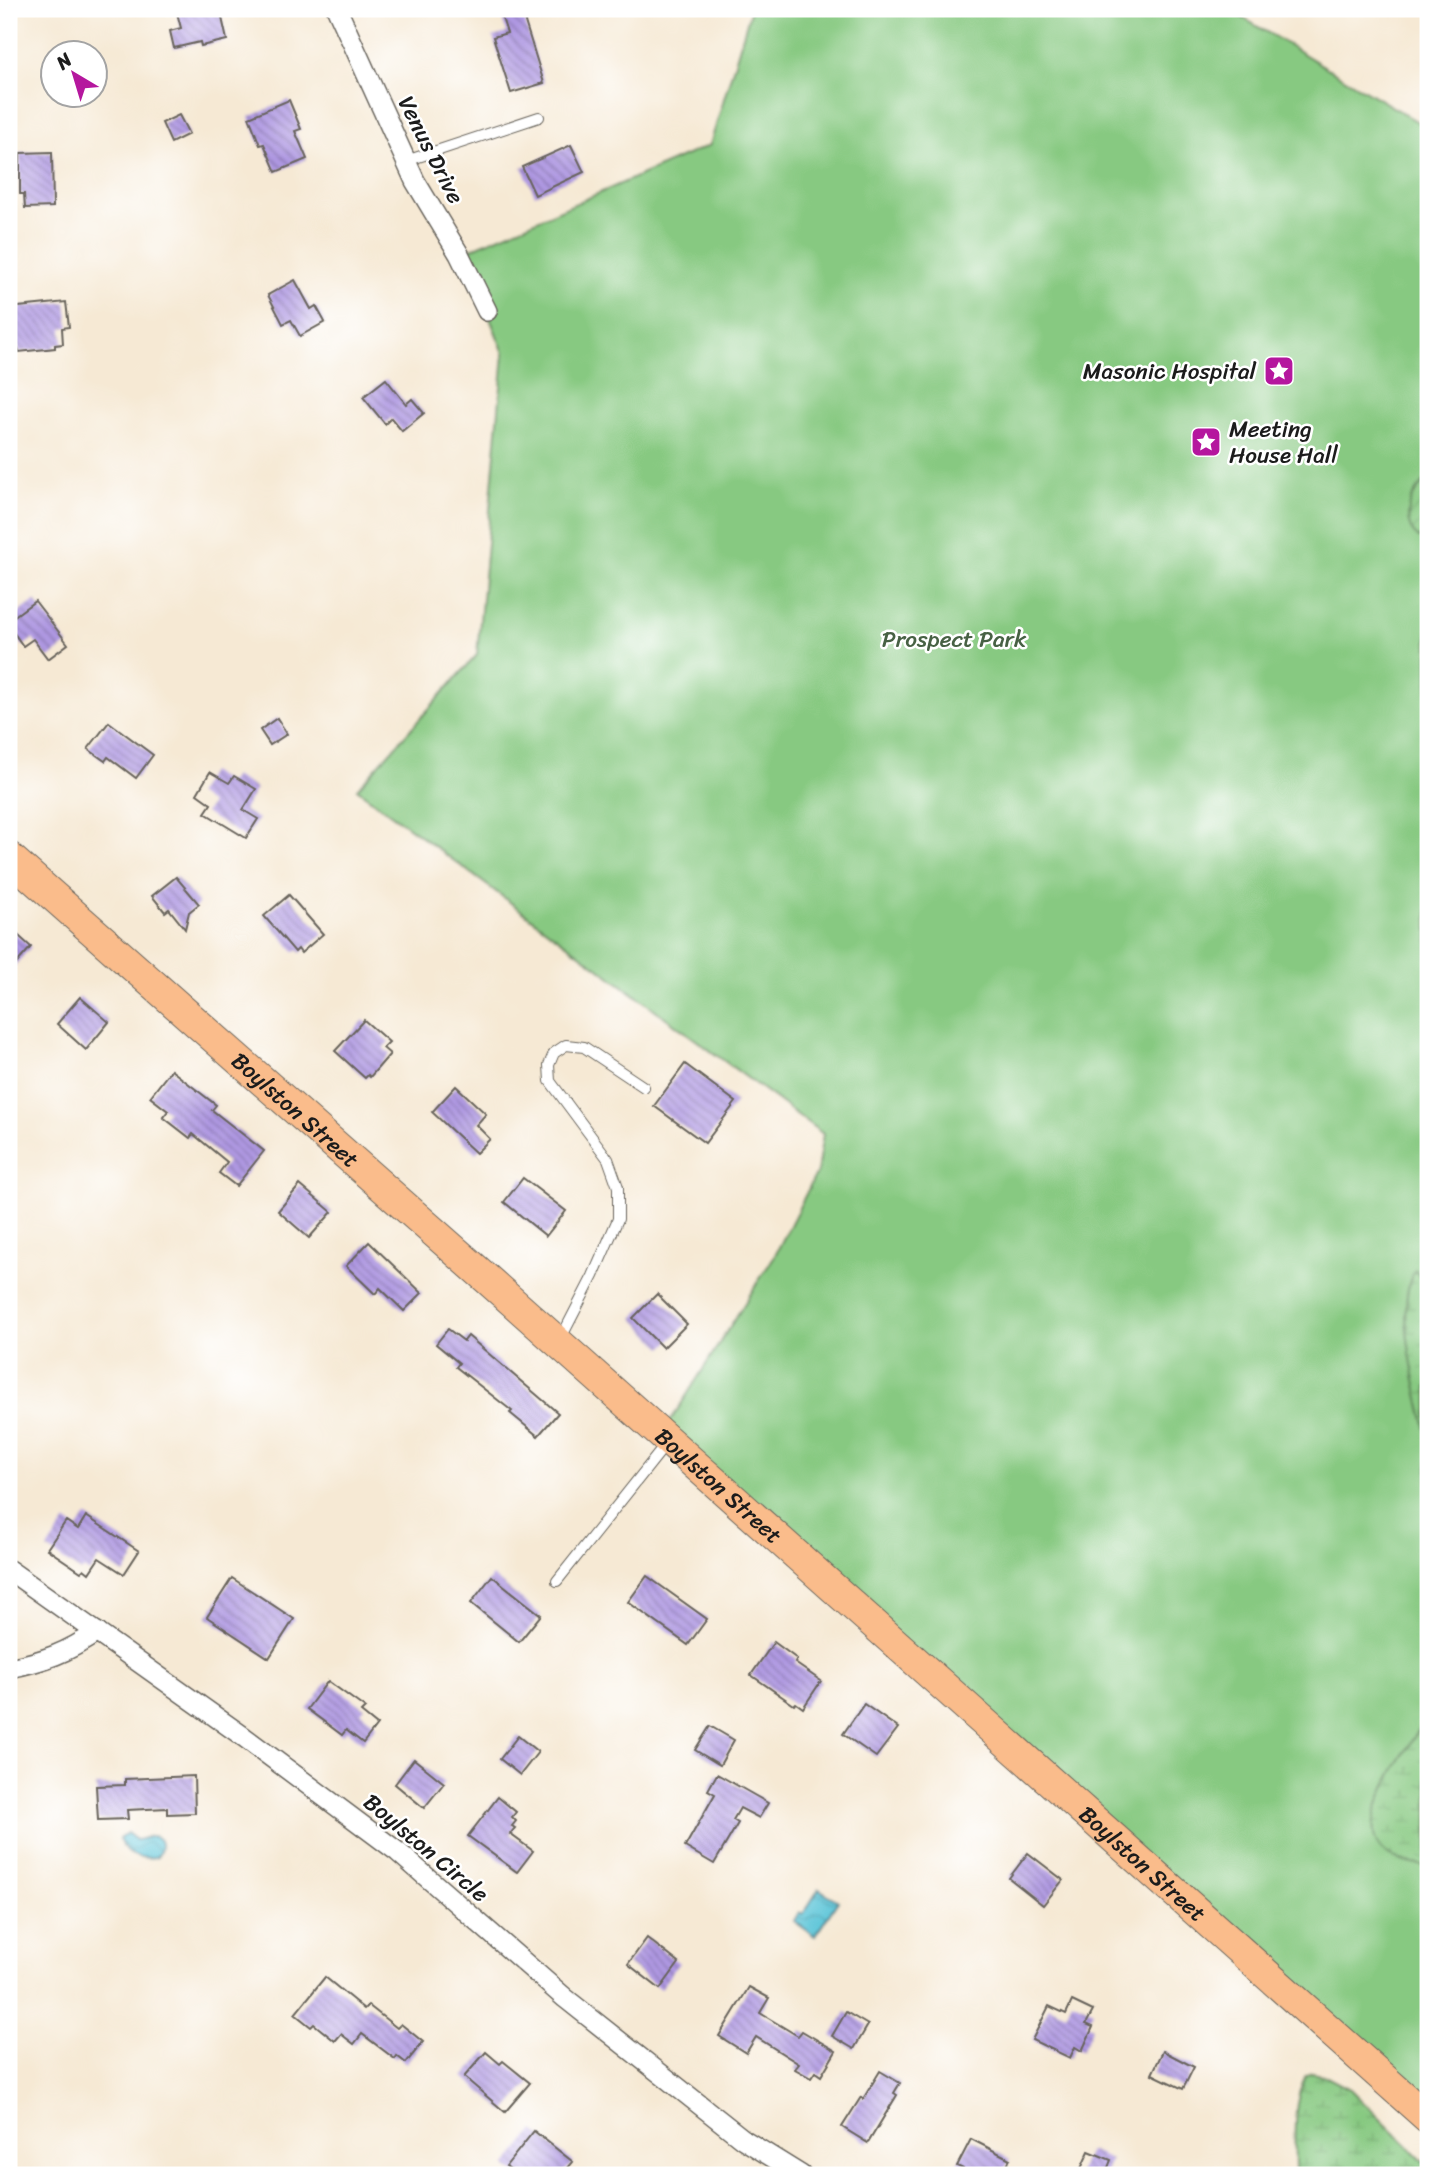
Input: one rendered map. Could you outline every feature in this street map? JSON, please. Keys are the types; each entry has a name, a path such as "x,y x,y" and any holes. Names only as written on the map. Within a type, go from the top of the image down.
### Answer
{"main road":[{"name":"Boylston Street","path":"9,857 1428,2118"}],"street":[{"name":"Venus Drive","path":"337,9 415,181 458,254 487,311"},
{"name":"Boylston Circle","path":"9,1570 244,1737 398,1852 565,1998 743,2139 801,2175"},
{"path":"9,1668 43,1661 72,1649 97,1632"}],"lane":[{"path":"406,161 539,117"},
{"path":"559,1344 618,1219 618,1187 608,1159 550,1081 549,1065 554,1053 566,1045 584,1047 644,1087"},
{"path":"557,1581 668,1442"}],"green space":[{"name":"Prospect Park","path":"751,9 1228,9 1428,128 1428,2118 661,1436 775,1255 817,1172 823,1134 357,789 477,655 504,353 459,254 710,145"},
{"path":"1424,482 1428,482 1428,534 1419,538 1413,532 1408,518 1414,494"},
{"path":"1415,1270 1428,1288 1428,1439 1414,1377 1407,1328 1406,1305"},
{"path":"1428,1716 1428,1867 1398,1860 1383,1851 1375,1838 1374,1822 1387,1783"},
{"path":"1306,2075 1323,2075 1350,2089 1428,2166 1428,2175 1295,2175 1298,2099"}],"water":[{"path":"127,1833 136,1840 157,1837 161,1842 159,1854 156,1857 144,1857 129,1853 119,1839"},
{"path":"819,1889 838,1901 815,1936 794,1921 799,1912 803,1914"}],"building":[{"path":"176,9 220,9 227,40 174,48 170,31 181,28"},
{"path":"521,9 544,83 511,93 493,37 507,33 500,12"},
{"path":"289,100 301,129 295,131 307,159 276,172 264,144 260,145 249,117"},
{"path":"179,115 189,134 171,143 162,123"},
{"path":"571,145 584,172 535,195 522,167"},
{"path":"52,152 53,207 25,208 24,194 20,194 20,153"},
{"path":"295,280 311,309 316,306 325,322 300,336 291,320 283,324 268,295"},
{"path":"66,302 69,327 62,328 63,344 55,345 55,348 19,352 18,348 9,349 9,308"},
{"path":"386,379 406,404 412,399 424,413 402,431 391,418 385,424 363,397"},
{"path":"35,601 68,644 48,659 33,639 23,646 9,626 9,620"},
{"path":"277,718 287,734 270,745 260,730"},
{"path":"109,722 153,755 136,778 108,757 105,761 88,749"},
{"path":"210,772 229,783 234,776 256,789 243,810 258,819 246,838 205,813 211,804 197,794"},
{"path":"176,877 199,904 189,912 185,929 169,909 165,912 152,896"},
{"path":"289,895 323,934 301,953 298,949 295,952 264,916"},
{"path":"9,927 31,947 9,972"},
{"path":"80,997 109,1022 86,1050 57,1024"},
{"path":"364,1020 389,1042 383,1048 390,1054 370,1077 368,1075 365,1078 335,1051"},
{"path":"685,1064 736,1102 705,1143 654,1106"},
{"path":"171,1070 216,1105 212,1110 264,1151 236,1186 219,1173 227,1162 193,1134 190,1138 163,1117 168,1111 150,1097"},
{"path":"456,1086 486,1114 476,1125 490,1139 476,1153 432,1112"},
{"path":"523,1178 566,1211 546,1236 504,1202"},
{"path":"300,1185 332,1212 309,1238 278,1211"},
{"path":"369,1242 422,1293 404,1311 380,1288 375,1294 346,1266"},
{"path":"657,1294 687,1324 663,1348 633,1318"},
{"path":"448,1329 464,1341 468,1336 558,1413 538,1436 510,1413 512,1411 456,1367 459,1363 436,1344"},
{"path":"86,1516 139,1551 124,1574 99,1558 89,1573 84,1569 81,1572 47,1549 66,1521 78,1529"},
{"path":"492,1576 541,1615 519,1642 471,1603"},
{"path":"647,1576 707,1619 688,1645 628,1602"},
{"path":"232,1578 294,1619 269,1658 207,1617"},
{"path":"774,1642 797,1659 795,1663 821,1681 803,1708 796,1703 794,1705 751,1675"},
{"path":"328,1681 365,1708 361,1712 377,1725 363,1743 346,1730 342,1735 307,1709"},
{"path":"864,1704 898,1728 876,1757 843,1734"},
{"path":"710,1726 734,1740 720,1765 695,1750"},
{"path":"518,1736 538,1752 520,1775 500,1759"},
{"path":"414,1759 444,1783 424,1808 395,1784"},
{"path":"717,1774 768,1803 759,1818 740,1808 733,1820 738,1823 714,1864 685,1847 715,1794 708,1790"},
{"path":"194,1776 195,1813 167,1814 167,1808 127,1810 128,1819 98,1820 96,1786 125,1785 125,1779"},
{"path":"498,1797 516,1812 512,1817 516,1821 512,1826 515,1828 510,1834 533,1851 517,1872 468,1836"},
{"path":"1028,1853 1063,1880 1043,1905 1009,1878"},
{"path":"647,1938 679,1963 660,1989 628,1964"},
{"path":"325,1977 364,2009 368,2005 397,2028 401,2024 423,2042 406,2063 397,2056 395,2059 362,2034 354,2044 341,2034 335,2041 314,2024 311,2027 295,2014"},
{"path":"749,1987 769,1998 760,2013 798,2036 802,2031 836,2051 821,2076 815,2072 811,2078 795,2069 799,2064 756,2037 746,2053 719,2036"},
{"path":"1072,2001 1093,2011 1086,2024 1093,2027 1082,2051 1075,2047 1070,2058 1032,2040 1049,2006 1066,2014"},
{"path":"846,2012 868,2025 854,2049 832,2036"},
{"path":"1163,2051 1194,2067 1183,2089 1152,2074"},
{"path":"486,2052 500,2064 503,2061 530,2083 505,2112 464,2077"},
{"path":"880,2071 900,2083 894,2093 897,2095 868,2143 842,2127"},
{"path":"534,2131 573,2162 562,2175 518,2175 506,2166"},
{"path":"971,2139 1010,2159 1002,2175 975,2175 957,2166"},
{"path":"1089,2151 1111,2160 1105,2175 1078,2175"}],"place":[{"name":"Masonic Hospital","path":"1279,371"},
{"name":"Meeting House Hall","path":"1206,442"}]}
